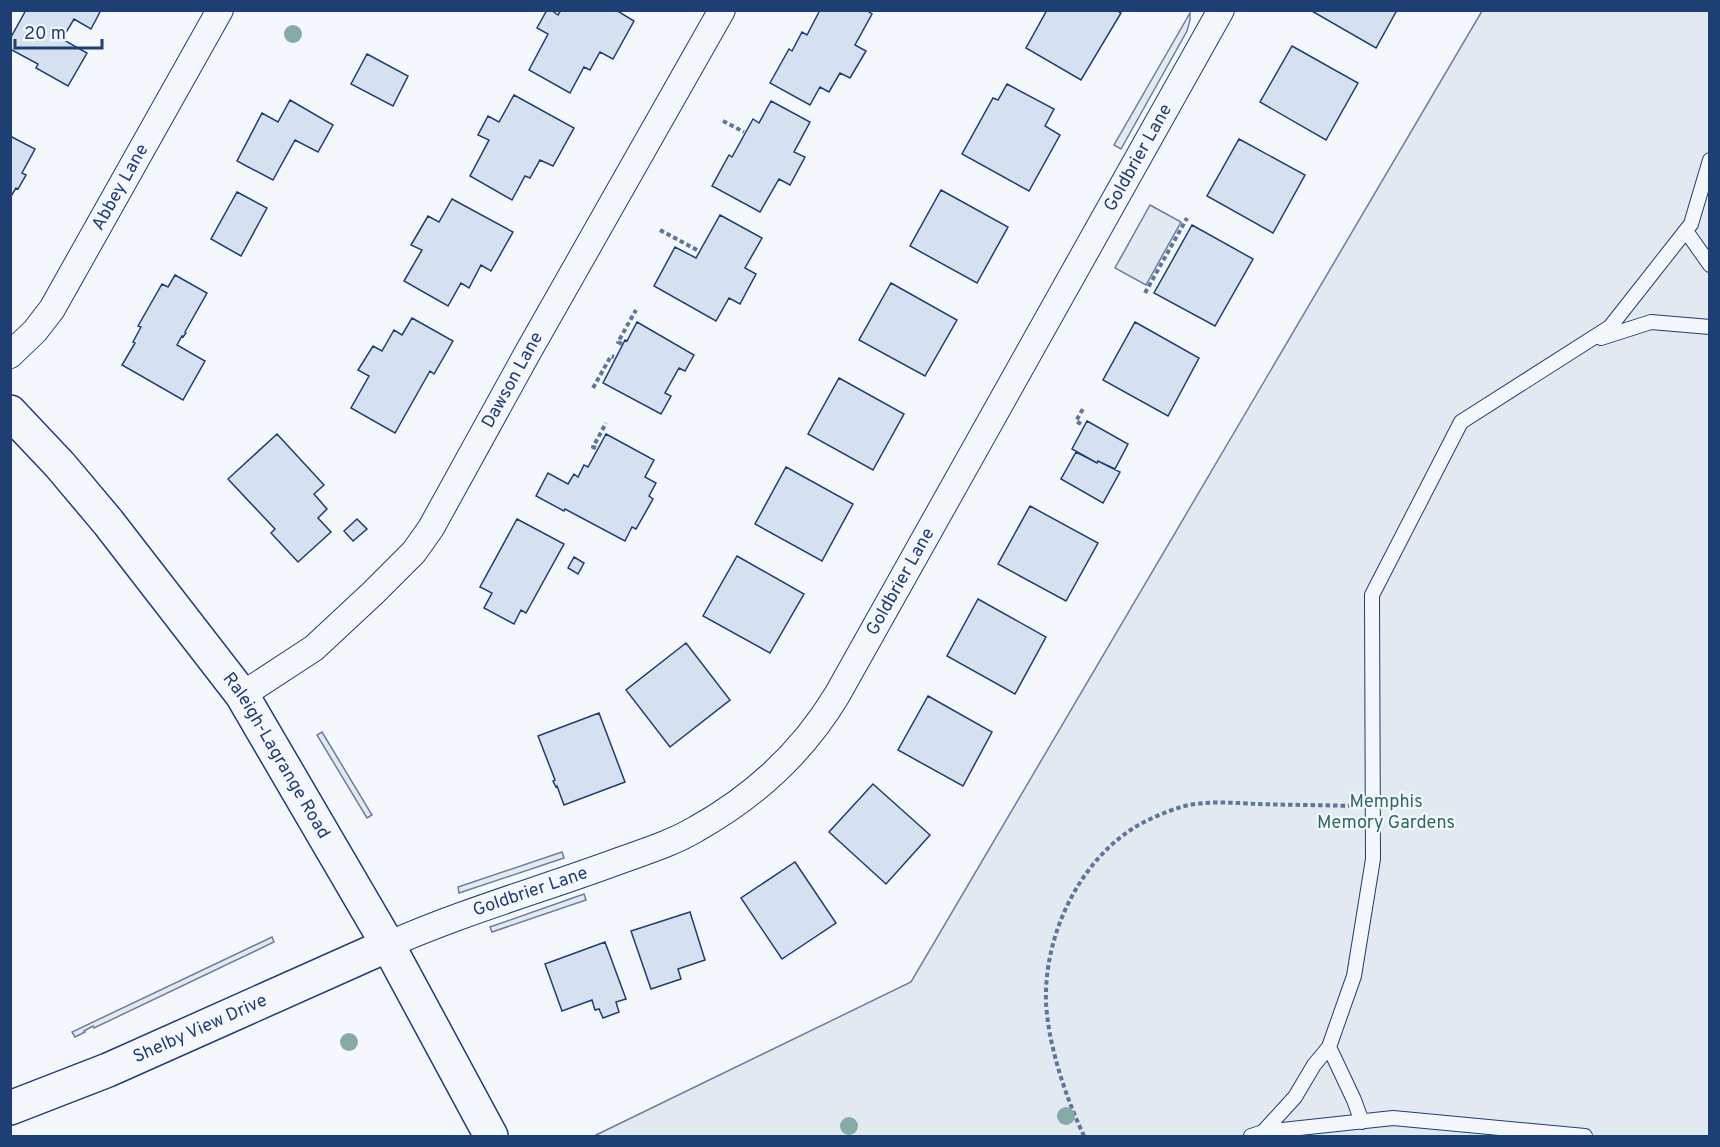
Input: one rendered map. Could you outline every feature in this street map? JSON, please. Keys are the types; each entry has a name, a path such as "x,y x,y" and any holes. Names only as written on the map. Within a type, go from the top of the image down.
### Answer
{"main road":[{"name":"Raleigh-Lagrange Road","path":"10,412 60,465 108,522 242,695 388,945 491,1137"},
{"name":"Shelby View Drive","path":"10,1108 108,1070 388,945"}],"street":[{"name":"Abbey Lane","path":"10,355 35,332 52,309 220,10"},
{"name":"Dawson Lane","path":"242,695 314,648 390,577 414,552 431,528 722,10"},
{"name":"Goldbrier Lane","path":"388,945 454,918 679,838 719,816 753,792 801,746 814,731 837,695 1221,10"}],"lane":[{"path":"1257,1134 1295,1096 1314,1065 1329,1047 1354,976 1373,859 1372,595 1461,422 1610,327 1691,224 1710,160"},
{"path":"1686,231 1710,265"},
{"path":"1585,343 1651,322 1710,327"},
{"path":"1329,1047 1362,1122"},
{"path":"1257,1134 1393,1118 1490,1132 1585,1137"}],"path":[{"path":"723,121 744,132"},
{"path":"1146,293 1187,218"},
{"path":"660,230 697,250"},
{"path":"1170,249 1176,252"},
{"path":"1162,263 1168,266"},
{"path":"622,344 618,342 636,310"},
{"path":"593,388 610,356 614,357"},
{"path":"1081,424 1076,421 1084,407"},
{"path":"596,448 593,447 606,423"},
{"path":"1084,1137 1059,1071 1046,1001 1049,965 1058,926 1071,898 1095,862 1109,847 1132,829 1184,807 1241,803 1373,806"}],"green space":[{"name":"Memphis Memory Gardens","path":"1482,11 1709,11 1709,1136 594,1136 911,982"},
{"path":"1190,13 1187,31 1121,149 1114,145"},
{"path":"1150,205 1181,222 1146,285 1115,268"},
{"path":"322,732 372,815 367,818 317,735"},
{"path":"562,852 564,858 459,893 458,887"},
{"path":"584,894 586,900 492,932 490,927"},
{"path":"272,937 274,942 94,1028 93,1026 75,1037 72,1032"}],"building":[{"path":"26,10 101,10 91,29 74,19 62,39 87,53 68,86 36,68 38,64 10,49 10,39"},
{"path":"547,10 558,15 561,10 616,10 634,21 613,59 600,52 590,70 584,67 570,93 529,70 548,34 537,28"},
{"path":"820,10 866,10 872,14 855,45 866,51 850,78 840,73 829,92 820,87 810,105 770,83 789,49 792,51 802,32 807,35"},
{"path":"1047,10 1116,10 1121,13 1081,80 1026,48"},
{"path":"1310,10 1397,10 1376,48"},
{"path":"1292,46 1358,83 1326,140 1260,102"},
{"path":"367,54 408,76 393,106 351,84"},
{"path":"1007,84 1054,109 1045,126 1060,135 1029,191 962,154 993,98 998,100"},
{"path":"514,95 574,128 553,166 540,160 530,178 525,176 512,200 470,176 489,140 478,135 488,116 499,122"},
{"path":"290,100 333,125 318,152 295,140 273,180 237,161 262,113 278,122"},
{"path":"771,101 810,122 794,152 805,157 790,185 779,179 760,212 712,186 729,155 732,157 753,119 759,123"},
{"path":"10,136 35,149 22,173 26,175 10,198"},
{"path":"1239,139 1305,175 1273,233 1207,196"},
{"path":"941,190 1008,227 977,283 910,246"},
{"path":"237,192 267,208 241,256 211,239"},
{"path":"452,199 513,232 491,271 481,265 469,288 461,283 448,306 404,281 422,250 411,245 428,216 439,222"},
{"path":"720,215 762,238 745,268 756,274 740,304 729,298 716,321 654,286 675,247 696,258"},
{"path":"1192,225 1253,259 1215,326 1154,293"},
{"path":"175,275 207,293 177,345 205,361 183,400 122,365 135,343 133,342 141,327 138,326 162,284 168,287"},
{"path":"891,283 957,320 925,376 859,340"},
{"path":"412,318 453,341 434,374 430,371 395,433 351,408 369,376 358,370 373,346 382,351 394,330 402,335"},
{"path":"637,322 694,355 685,371 679,368 665,393 671,396 661,414 603,383"},
{"path":"1135,322 1199,358 1168,416 1103,380"},
{"path":"839,378 904,414 873,470 808,434"},
{"path":"1087,421 1128,444 1115,469 1098,461 1097,463 1072,449"},
{"path":"277,434 324,485 314,494 327,509 318,518 331,532 298,562 271,533 275,529 228,479"},
{"path":"606,434 654,460 645,477 656,483 649,496 653,499 636,529 632,527 625,541 536,496 548,473 568,484 574,474 578,477 584,465 588,467"},
{"path":"1076,452 1120,472 1103,503 1061,479"},
{"path":"786,467 853,504 822,561 755,524"},
{"path":"1030,506 1098,543 1066,601 998,564"},
{"path":"357,519 367,529 353,541 344,531"},
{"path":"517,519 564,544 526,613 521,610 514,624 484,608 492,593 480,587"},
{"path":"737,556 804,594 770,653 703,616"},
{"path":"574,557 584,563 578,574 568,568"},
{"path":"978,599 1046,637 1015,694 947,656"},
{"path":"686,643 730,700 670,747 626,690"},
{"path":"928,696 992,732 963,786 898,750"},
{"path":"599,713 625,782 564,805 553,781 555,780 538,736"},
{"path":"873,784 930,835 886,884 829,832"},
{"path":"795,862 836,923 782,959 741,898"},
{"path":"690,912 705,960 678,969 681,979 651,989 631,931"},
{"path":"605,942 626,999 616,1002 619,1012 603,1018 599,1009 595,1010 592,1000 562,1011 545,964"}]}
